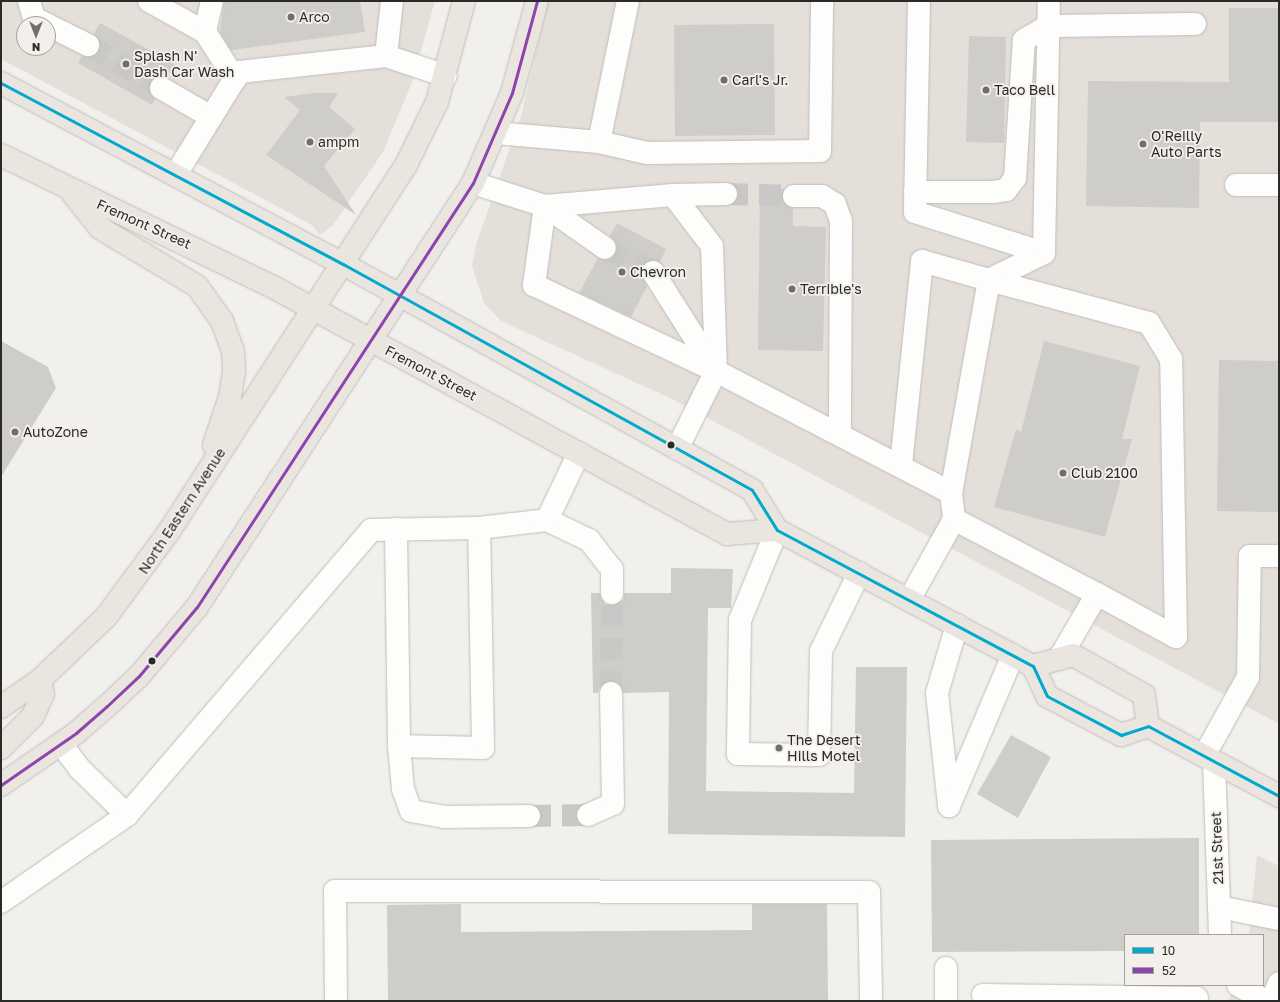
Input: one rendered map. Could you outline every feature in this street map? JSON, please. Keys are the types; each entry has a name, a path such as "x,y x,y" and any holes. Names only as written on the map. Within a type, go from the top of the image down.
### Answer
{"main road":[{"name":"North Eastern Avenue","path":"1,707 40,680 106,617 136,580 200,484 407,164 446,76 464,1"},
{"path":"1,785 61,744 139,676 197,607 372,341 473,183 496,133 522,62 537,1"},
{"path":"1,83 176,174 343,264 400,297 752,490 777,530 1034,666 1047,696 1121,735 1148,726 1279,796"},
{"name":"Fremont Street","path":"1,155 70,192 152,226 314,309 727,534 777,530"},
{"path":"70,192 100,228 197,286 226,327 233,351 230,397 200,484"},
{"path":"1034,666 1073,655 1144,695 1148,726"},
{"path":"1,748 33,716 43,694 40,680"}],"street":[{"path":"29,1 33,16"},
{"path":"149,1 205,32 234,79"},
{"path":"205,32 212,1"},
{"path":"386,56 392,1"},
{"path":"599,142 628,1"},
{"path":"496,133 599,142 647,152 820,151 822,1"},
{"path":"919,1 915,212 1044,253"},
{"path":"1044,253 1049,1"},
{"path":"915,192 992,192 1006,190 1015,178 1024,40 1048,26 1195,24"},
{"path":"56,29 88,45"},
{"path":"176,174 239,72 386,56 446,76"},
{"path":"161,88 211,117"},
{"path":"473,183 545,206 605,248"},
{"path":"1236,185 1279,185"},
{"path":"545,206 673,195 726,194"},
{"path":"673,195 712,246 716,371 677,449"},
{"path":"794,196 822,196 835,204 841,221 840,434"},
{"path":"545,206 534,285 716,371 901,465 951,493"},
{"path":"989,280 1044,253"},
{"path":"901,465 922,261 1149,323 1171,359 1176,637 954,519"},
{"path":"653,272 716,371"},
{"path":"909,600 954,519 951,493 989,280"},
{"path":"547,520 580,453"},
{"path":"1,902 127,816 371,530 479,528 547,520 589,540 612,569 612,593"},
{"path":"398,746 482,748 479,528"},
{"path":"396,529 398,746 403,789 411,810 444,818 529,816"},
{"path":"777,530 740,620 738,754 819,755 821,651 859,573"},
{"path":"1209,759 1248,676 1250,556 1279,556"},
{"path":"1058,659 1097,594"},
{"path":"957,625 936,694 949,806 1013,655"},
{"path":"588,816 613,804 611,693"},
{"path":"61,744 79,768 127,816"},
{"name":"21st Street","path":"1209,759 1220,934"},
{"path":"336,1001 335,891 870,892 871,1001"},
{"path":"1219,907 1279,918"},
{"path":"946,968 946,1001"},
{"path":"1272,1001 1279,983"},
{"path":"1240,986 1266,1001"},
{"path":"983,995 1199,995"}],"shaded area":[{"path":"1,1 435,1 411,85 383,152 333,225 320,235 312,225 1,59"},
{"path":"548,1 1279,1 1279,724 672,399 501,321 484,303 472,266 476,245 521,116"},
{"path":"1257,855 1279,866 1279,1001 1228,1001 1235,986 1264,986 1264,934 1249,934"}],"building":[{"name":"Arco","path":"224,1 360,1 365,32 231,50 220,33"},
{"name":"O'Reilly Auto Parts","path":"1229,8 1279,8 1279,122 1200,122 1199,208 1086,206 1088,81 1229,82"},
{"name":"Splash N' Dash Car Wash","path":"100,23 175,64 167,77 155,77 150,82 150,94 155,99 152,105 78,63 82,56 89,57 99,51 100,44 94,34"},
{"name":"Carl's Jr.","path":"774,24 775,135 675,136 674,25"},
{"name":"Taco Bell","path":"969,36 1006,37 1004,143 966,142"},
{"name":"ampm","path":"313,93 338,93 329,107 355,129 324,166 356,215 266,155 300,110 284,97"},
{"name":"Terrible's","path":"760,189 784,189 783,202 793,208 793,226 826,227 823,351 758,350"},
{"name":"Chevron","path":"617,223 666,249 660,262 652,260 642,267 641,273 647,286 631,317 579,293 598,258 610,259 615,255 616,243 610,236"},
{"name":"AutoZone","path":"1,341 48,367 56,388 1,477"},
{"name":"Club 2100","path":"1044,341 1140,366 1122,439 1132,439 1105,537 994,507 1016,429 1021,432"},
{"path":"1219,360 1279,361 1279,512 1217,511"},
{"path":"671,568 733,569 731,608 708,608 706,791 854,793 856,667 907,667 905,837 668,834 669,692 623,693 617,682 610,681 600,687 598,693 593,693 591,593 600,593 605,604 612,605 623,600 624,593 671,593"},
{"path":"1011,735 1051,757 1018,818 977,794"},
{"path":"1199,838 1199,934 1124,934 1124,951 932,952 931,840"},
{"path":"461,904 461,932 752,930 752,904 827,904 828,1001 388,1001 387,905"}],"tunnel":[{"path":"88,45 161,88"},
{"path":"726,194 794,196"},
{"path":"605,248 653,272"},
{"path":"611,693 612,593"},
{"path":"529,816 588,815"}],"transit line":[{"name":"52","path":"1,785 76,733 107,706 139,676 197,607 473,183 512,93 537,1"},
{"name":"10","path":"1,83 343,264 752,490 777,530 1033,666 1047,696 1121,735 1148,726 1279,796"}],"place":[{"name":"Arco","path":"291,17"},
{"name":"Splash N' Dash Car Wash","path":"126,64"},
{"name":"Carl's Jr.","path":"724,80"},
{"name":"Taco Bell","path":"986,90"},
{"name":"ampm","path":"310,142"},
{"name":"O'Reilly Auto Parts","path":"1143,144"},
{"name":"Chevron","path":"622,272"},
{"name":"Terrible's","path":"792,289"},
{"name":"AutoZone","path":"15,432"},
{"name":"Club 2100","path":"1063,473"},
{"name":"The Desert Hills Motel","path":"779,748"}]}
